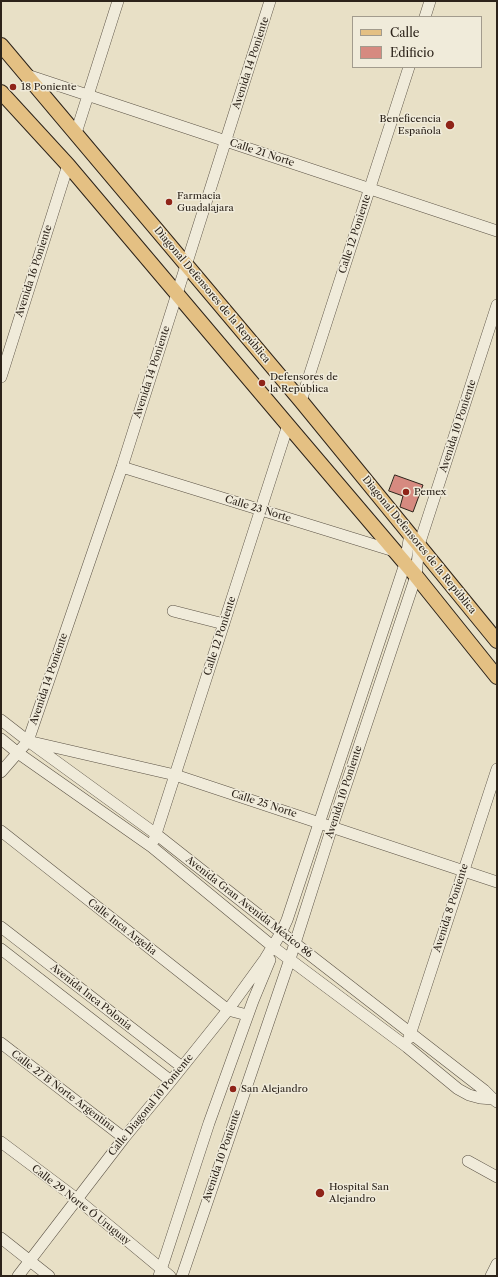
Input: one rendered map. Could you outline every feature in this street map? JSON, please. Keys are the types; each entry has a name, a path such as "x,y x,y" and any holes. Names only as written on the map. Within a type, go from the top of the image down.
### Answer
{"main road":[{"name":"Diagonal Defensores de la República","path":"1,45 300,401 497,641"},
{"path":"1,92 68,165 416,576 497,677"}],"street":[{"path":"76,133 118,1"},
{"name":"Avenida 14 Poniente","path":"28,741 122,467 270,1"},
{"path":"425,16 430,1"},
{"name":"Calle 12 Poniente","path":"300,401 409,68"},
{"name":"Calle 21 Norte","path":"27,75 497,231"},
{"name":"Avenida 16 Poniente","path":"1,377 68,165"},
{"name":"Avenida 10 Poniente","path":"282,934 405,564 497,305"},
{"name":"Calle 12 Poniente","path":"152,847 288,425"},
{"name":"Calle 23 Norte","path":"122,467 394,551"},
{"name":"Avenida 10 Poniente","path":"182,1276 290,959 332,827 416,576 414,540"},
{"path":"173,611 224,624"},
{"name":"Avenida Gran Avenida México 86","path":"1,720 156,834 282,934 484,1090 495,1101"},
{"name":"Avenida Gran Avenida México 86","path":"1,739 18,753 152,847 290,959 407,1047 458,1089 474,1097 495,1101"},
{"path":"1,772 28,741"},
{"name":"Calle 25 Norte","path":"28,741 175,775 497,882"},
{"name":"Avenida 8 Poniente","path":"407,1047 410,1033 497,769"},
{"name":"Calle Inca Argelia","path":"1,831 228,1010 247,1015"},
{"name":"Avenida Inca Polonia","path":"1,927 182,1067"},
{"name":"Calle Diagonal 10 Poniente","path":"18,1276 124,1138 228,1010 275,947 282,934"},
{"path":"160,1272 208,1123 247,1015 275,947"},
{"name":"Avenida Inca Polonia","path":"1,949 171,1081"},
{"name":"Calle 27 B Norte Argentina","path":"1,1043 124,1138"},
{"name":"Calle 29 Norte Ó Uruguay","path":"1,1142 77,1199 160,1272 170,1276"},
{"path":"468,1161 497,1176"},
{"path":"1,1238 49,1276"},
{"path":"491,1276 497,1264"}],"building":[{"name":"Pemex","path":"395,475 423,485 413,512 400,507 403,496 389,491"}],"place":[{"name":"18 Poniente","path":"13,87"},
{"name":"Beneficencia Española","path":"450,125"},
{"name":"Farmacia Guadalajara","path":"169,202"},
{"name":"Defensores de la República","path":"262,383"},
{"name":"Pemex","path":"406,492"},
{"name":"San Alejandro","path":"233,1089"},
{"name":"Hospital San Alejandro","path":"320,1193"}]}
